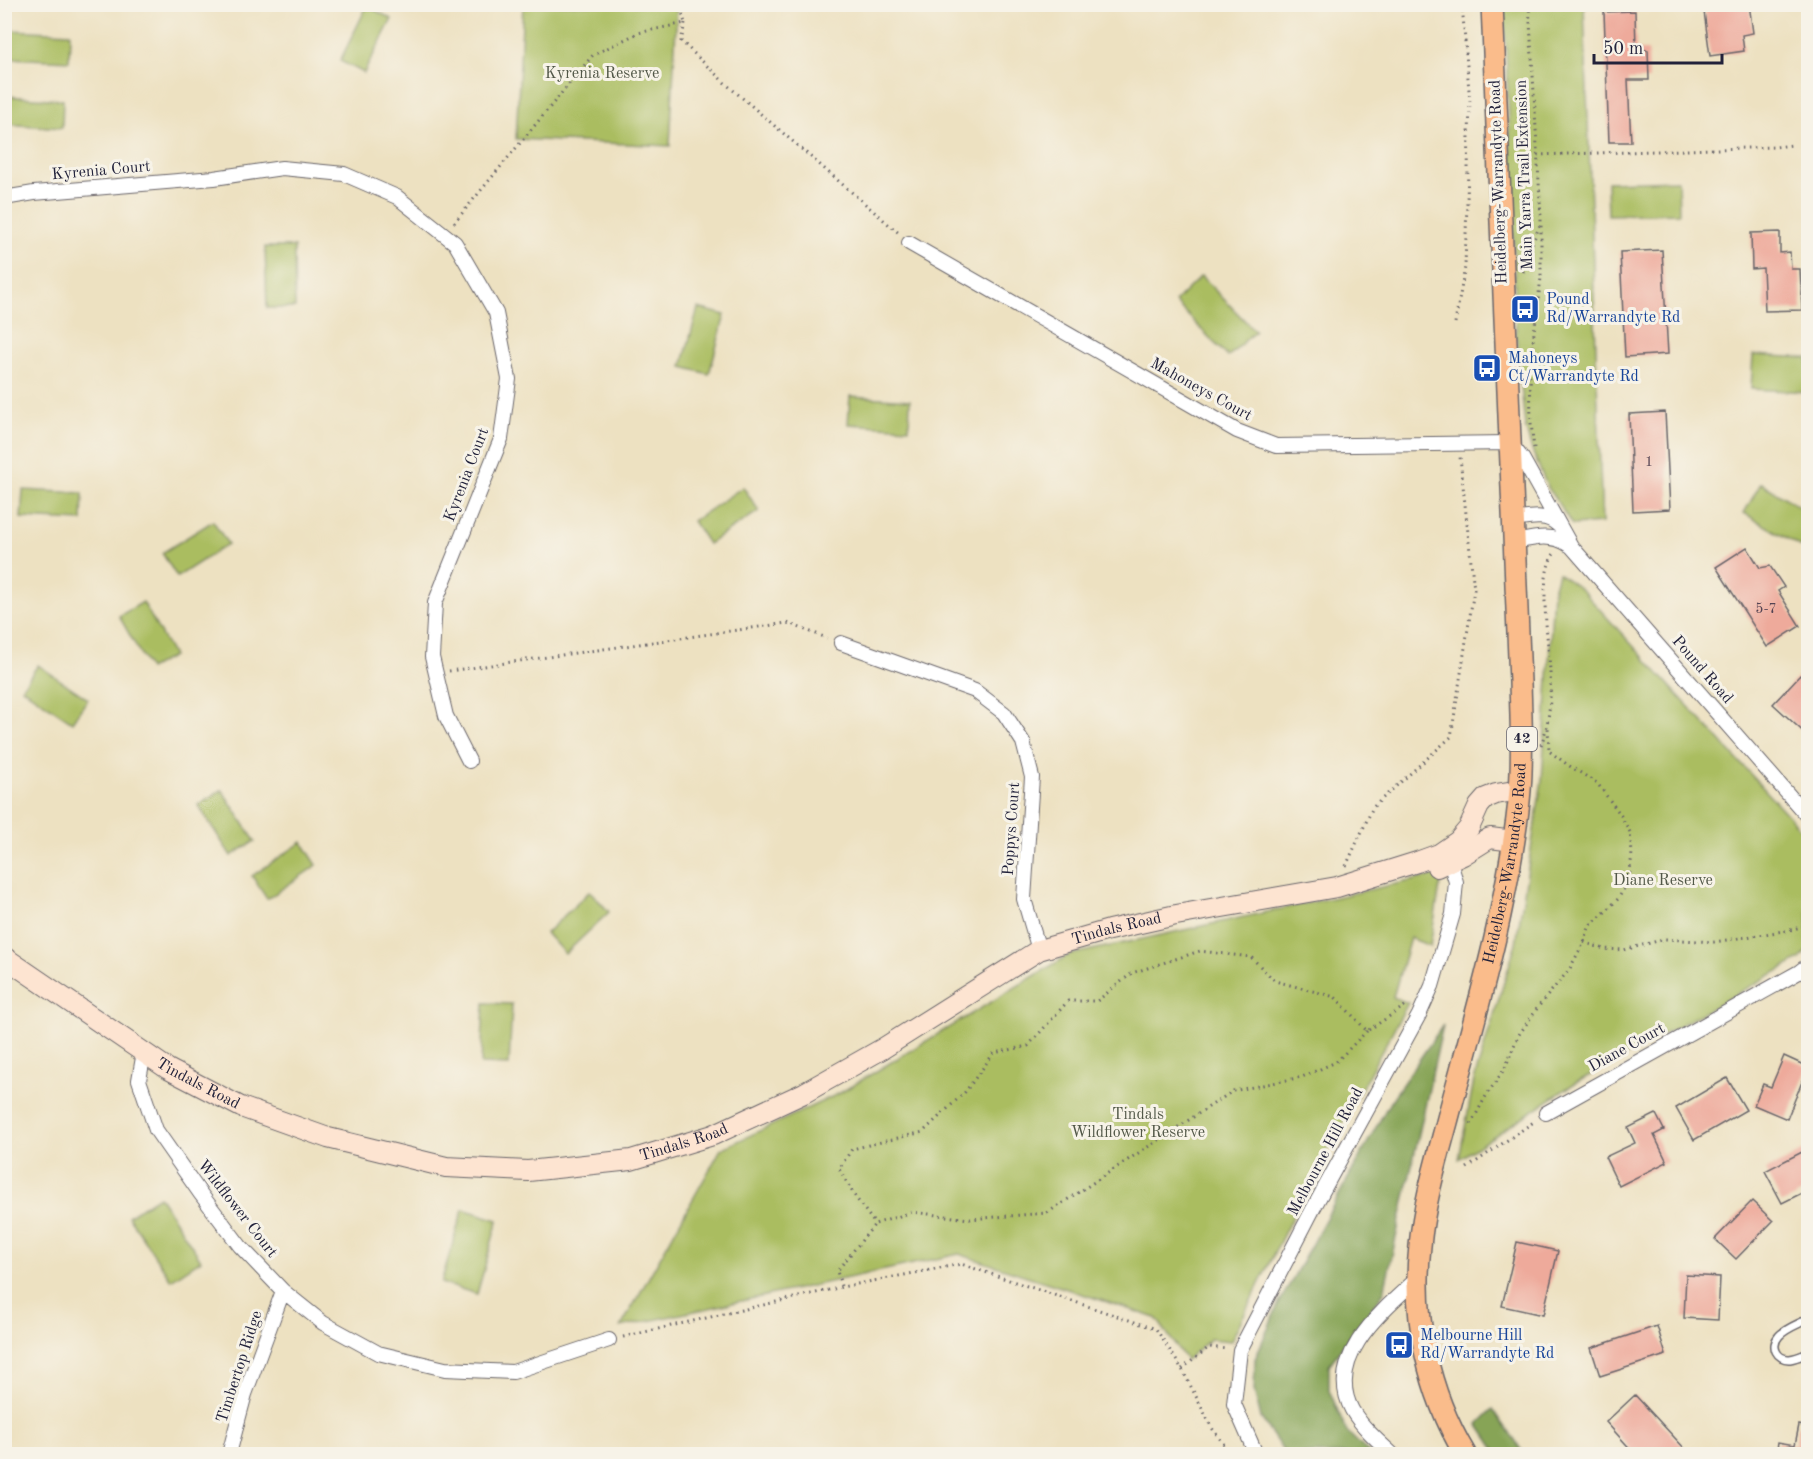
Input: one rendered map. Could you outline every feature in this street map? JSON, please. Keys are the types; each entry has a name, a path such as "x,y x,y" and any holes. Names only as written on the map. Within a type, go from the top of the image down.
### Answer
{"main road":[{"name":"Heidelberg-Warrandyte Road","path":"1465,1455 1444,1413 1432,1376 1421,1329 1417,1280 1420,1243 1428,1197 1492,949 1514,841 1520,790 1522,740 1515,542 1492,4"},
{"name":"Tindals Road","path":"1447,856 1466,832 1486,798 1520,790"},
{"name":"Tindals Road","path":"4,957 168,1069 241,1107 328,1138 446,1167 528,1171 631,1160 713,1135 804,1093 882,1049 1039,950 1108,930 1176,915 1337,887 1418,862 1447,856 1490,838 1514,841"}],"street":[{"name":"Kyrenia Court","path":"4,198 34,193 214,178 282,168 344,174 397,197 455,243 496,313 509,379 501,439 435,603 432,657 446,716 469,761"},
{"name":"Mahoneys Court","path":"909,243 1237,431 1276,446 1510,443"},
{"name":"Pound Road","path":"1510,443 1522,458 1571,546 1809,816"},
{"path":"1514,520 1542,518 1553,520 1559,528"},
{"path":"1515,542 1548,537 1571,546"},
{"name":"Poppys Court","path":"841,643 975,691 1004,713 1023,742 1032,777 1024,899 1039,950"},
{"name":"Melbourne Hill Road","path":"1256,1455 1234,1404 1240,1350 1432,986 1453,914 1456,882 1447,856"},
{"name":"Diane Court","path":"1546,1113 1809,965"},
{"name":"Wildflower Court","path":"144,1052 139,1080 156,1130 240,1245 283,1291 323,1323 378,1353 446,1370 513,1372 609,1340"},
{"path":"1392,1455 1367,1430 1356,1415 1346,1392 1345,1374 1351,1356 1368,1328 1383,1310 1417,1280"},
{"name":"Timbertop Ridge","path":"229,1455 245,1395 283,1291"}],"lane":[{"path":"1809,1319 1783,1332 1774,1345 1777,1353 1784,1359 1794,1359 1809,1353"}],"path":[{"path":"680,4 685,23 681,41 725,83 909,243"},
{"path":"1455,323 1465,267 1470,103 1462,4"},
{"name":"Main Yarra Trail Extension","path":"1529,4 1541,223 1541,278 1530,364 1534,450"},
{"path":"446,234 593,55 638,33 685,23"},
{"path":"1538,155 1775,147"},
{"path":"1523,281 1529,251 1541,223"},
{"path":"1337,887 1373,807 1451,737 1474,590 1458,445"},
{"path":"1471,1124 1505,1068 1518,1036 1538,1007 1569,970 1590,925 1618,899 1629,880 1632,853 1630,832 1620,814 1597,783 1549,751 1550,673 1545,606 1546,578 1550,558 1554,553 1571,546"},
{"path":"436,673 787,623 841,643"},
{"path":"1537,752 1548,722"},
{"path":"1584,942 1604,950 1624,950 1665,939 1714,942 1790,930 1809,924"},
{"path":"875,1224 839,1169 852,1149 923,1132 965,1092 994,1053 1028,1046 1068,1001 1097,1001 1132,973 1200,951 1251,957 1275,981 1335,997 1367,1031"},
{"path":"842,1287 837,1271 875,1224 912,1212 970,1219 1047,1213 1233,1091 1302,1077 1336,1062 1367,1031 1406,1005 1424,1004"},
{"path":"1467,1168 1546,1113"},
{"path":"609,1340 842,1287 961,1264 1156,1329 1182,1369 1212,1428 1231,1455"},
{"path":"1182,1369 1209,1347 1240,1350"}],"green space":[{"name":"Kyrenia Reserve","path":"523,5 677,5 670,146 516,139"},
{"path":"1504,5 1584,5 1602,523 1572,525 1547,486 1531,448 1525,426 1516,334"},
{"path":"367,6 392,19 364,73 340,61"},
{"path":"10,30 70,33 69,61 8,58"},
{"path":"5,96 63,100 62,128 5,124"},
{"path":"1678,180 1679,213 1608,215 1607,182"},
{"path":"265,247 294,247 295,308 267,308"},
{"path":"1201,276 1255,331 1228,357 1175,302"},
{"path":"698,308 725,315 709,374 682,367"},
{"path":"1753,355 1808,358 1808,392 1751,389"},
{"path":"850,396 910,400 909,428 848,424"},
{"path":"1761,483 1808,512 1808,543 1805,549 1744,513"},
{"path":"743,487 759,511 708,544 693,521"},
{"path":"23,490 83,493 82,521 21,518"},
{"path":"213,521 228,544 177,577 162,553"},
{"name":"Diane Reserve","path":"1558,573 1582,590 1808,837 1808,949 1800,959 1572,1085 1459,1159 1474,1080 1516,943 1542,780 1553,591"},
{"path":"143,602 173,656 149,669 119,616"},
{"path":"38,665 88,699 72,722 22,688"},
{"path":"222,790 255,841 231,856 198,805"},
{"path":"302,842 317,865 267,899 252,876"},
{"name":"Tindals Wildflower Reserve","path":"1442,874 1430,946 1410,938 1393,997 1408,1003 1301,1199 1231,1341 1210,1339 1186,1360 1156,1318 959,1254 621,1327 721,1149 840,1093 1069,955"},
{"path":"590,891 609,912 565,954 546,933"},
{"path":"484,1003 512,1004 509,1065 481,1064"},
{"path":"1443,1025 1384,1292 1329,1365 1329,1390 1347,1432 1370,1454 1285,1454 1261,1418 1254,1391 1255,1359 1277,1307 1390,1102"},
{"path":"159,1196 201,1260 171,1280 128,1216"},
{"path":"463,1209 498,1220 477,1294 441,1283"},
{"path":"1493,1409 1524,1454 1498,1454 1478,1424"}],"building":[{"path":"1703,4 1749,4 1753,33 1742,35 1744,51 1710,56"},
{"path":"1635,11 1636,50 1648,50 1649,80 1628,80 1631,142 1609,142 1604,12"},
{"path":"1780,232 1780,253 1790,252 1791,269 1800,269 1802,310 1765,311 1763,268 1752,269 1751,233"},
{"path":"1662,250 1668,354 1625,357 1620,252"},
{"path":"1665,412 1670,509 1633,511 1629,414"},
{"path":"1747,547 1760,568 1770,566 1784,587 1778,591 1800,626 1767,647 1716,567"},
{"path":"1800,675 1808,683 1808,736 1773,704"},
{"path":"1784,1056 1808,1067 1787,1119 1754,1105 1763,1084 1771,1087"},
{"path":"1727,1078 1746,1110 1694,1140 1676,1108"},
{"path":"1656,1114 1664,1130 1654,1135 1667,1162 1619,1186 1605,1157 1635,1143 1628,1128"},
{"path":"1808,1149 1808,1190 1782,1203 1765,1171"},
{"path":"1752,1201 1773,1221 1736,1259 1715,1239"},
{"path":"1517,1242 1558,1251 1543,1315 1502,1306"},
{"path":"1686,1275 1720,1277 1718,1320 1684,1318"},
{"path":"1657,1326 1666,1355 1600,1376 1591,1348"},
{"path":"1635,1395 1686,1450 1682,1454 1635,1454 1606,1422"},
{"path":"1799,1425 1808,1427 1808,1454 1776,1454 1778,1442 1795,1445"}],"place":[{"name":"Pound Rd/Warrandyte Rd","path":"1525,309"},
{"name":"Mahoneys Ct/Warrandyte Rd","path":"1487,368"},
{"name":"Melbourne Hill Rd/Warrandyte Rd","path":"1399,1345"}]}
